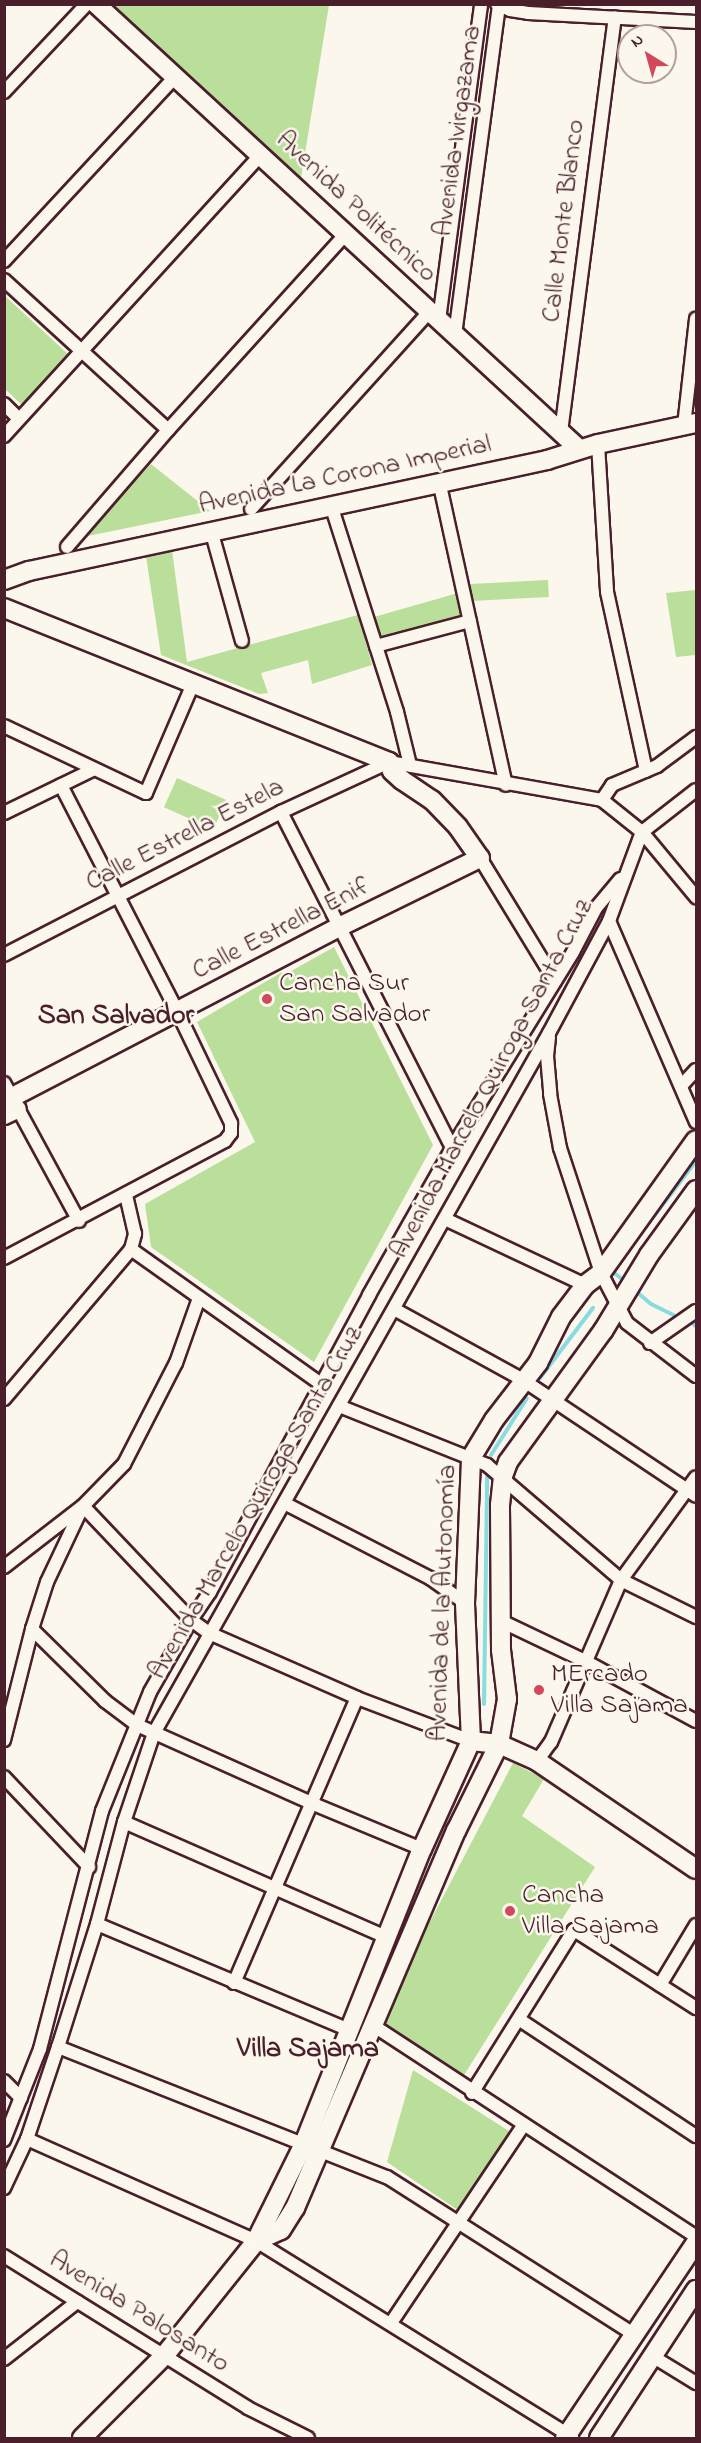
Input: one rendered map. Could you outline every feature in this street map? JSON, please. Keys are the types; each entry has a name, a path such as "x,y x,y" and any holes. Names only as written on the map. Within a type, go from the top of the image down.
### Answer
{"street":[{"path":"6,89 87,4"},
{"name":"Avenida Politécnico","path":"96,4 579,449"},
{"name":"Avenida Ivirgazama","path":"434,315 482,4"},
{"path":"498,5 528,13 696,21"},
{"name":"Avenida Ivirgazama","path":"455,335 498,5"},
{"name":"Calle Monte Blanco","path":"561,432 615,17"},
{"path":"4,261 175,77"},
{"path":"4,436 261,155"},
{"path":"67,547 168,430 346,234"},
{"path":"4,280 168,430"},
{"path":"251,509 434,315"},
{"path":"690,424 696,319"},
{"path":"4,405 20,418"},
{"name":"Avenida La Corona Imperial","path":"4,580 29,571 212,530 547,460 598,444 690,424"},
{"path":"598,444 607,592 646,771"},
{"path":"439,482 506,785"},
{"path":"331,505 397,712 410,765"},
{"path":"212,530 242,641"},
{"path":"4,608 388,762 506,785 602,800 642,832 696,897"},
{"path":"376,646 470,621"},
{"path":"4,726 92,770 146,793 193,684"},
{"path":"602,800 612,785 646,771 696,738"},
{"path":"388,762 392,771 432,800 459,826 555,981"},
{"name":"Calle Estrella Estela","path":"4,956 281,812 388,762"},
{"path":"4,813 92,770"},
{"path":"4,1258 126,1196 225,1141 231,1133 231,1123 178,1013 116,898 61,785"},
{"name":"Avenida Marcelo Quiroga Santa Cruz","path":"4,2188 27,2139 58,2047 97,1924 124,1822 154,1733 209,1633 286,1504 549,1032 609,921 624,873 642,832 696,790"},
{"path":"281,812 452,1148"},
{"name":"Calle Estrella Enif","path":"10,1101 340,927 480,858"},
{"name":"Avenida Marcelo Quiroga Santa Cruz","path":"4,2140 40,2049 102,1811 150,1692 191,1620 210,1592 321,1384 452,1148 555,981 596,908 624,873"},
{"path":"609,921 696,1122"},
{"path":"549,1032 547,1056 549,1084 560,1148 601,1274 619,1304 627,1323 696,1376"},
{"path":"681,1086 696,1070"},
{"path":"10,1101 79,1221"},
{"name":"Avenida de la Autonomía","path":"311,2149 349,2030 422,1849 471,1741 465,1603 471,1458 494,1420 538,1363 561,1317 585,1285 601,1274 696,1140"},
{"name":"Avenida de la Autonomía","path":"82,2439 164,2356 256,2241 311,2149 374,2026 456,1831 499,1744 507,1699 501,1650 500,1505 503,1476 508,1462 554,1399 619,1304 649,1255 696,1190"},
{"path":"4,1399 131,1249 135,1234 126,1196"},
{"path":"445,1219 585,1285"},
{"path":"131,1249 321,1384"},
{"path":"4,1567 83,1506 124,1464 176,1363 198,1298"},
{"path":"394,1309 554,1399 692,1492"},
{"path":"650,1342 696,1311"},
{"path":"339,1406 471,1458 503,1476 621,1580 696,1617"},
{"path":"537,1761 551,1742 621,1580 692,1492 696,1477"},
{"path":"286,1504 430,1578 465,1603"},
{"path":"83,1506 191,1620 209,1633 357,1698 471,1741 499,1744 537,1761 696,1869"},
{"path":"4,1740 32,1629 47,1582 83,1506"},
{"path":"501,1621 585,1661 696,1721"},
{"path":"32,1629 105,1701 137,1725 311,1803 422,1849"},
{"path":"234,1983 357,1698"},
{"path":"4,1777 88,1867"},
{"path":"124,1822 388,1938"},
{"path":"97,1924 349,2030"},
{"path":"660,1985 696,1925"},
{"path":"472,2093 520,2020 574,1930 696,2008"},
{"path":"520,2020 696,2136"},
{"path":"374,2026 472,2093 696,2237"},
{"path":"58,2047 311,2149 387,2177 633,2334"},
{"path":"4,2081 21,2098"},
{"path":"391,2324 523,2126"},
{"path":"27,2139 256,2241 569,2437 633,2334 696,2242"},
{"name":"Avenida Palosanto","path":"4,2256 248,2409 305,2438"},
{"path":"599,2439 696,2290"},
{"path":"4,2359 77,2302"},
{"path":"652,2356 696,2383"}],"green space":[{"path":"113,5 329,5 301,178"},
{"path":"4,295 69,355 22,405 5,389"},
{"path":"151,464 210,511 83,537"},
{"path":"172,550 187,662 358,615 372,665 312,684 308,660 261,673 268,693 259,694 161,655 146,556"},
{"path":"548,580 549,597 471,601 470,584"},
{"path":"696,590 696,655 676,657 666,593"},
{"path":"458,593 464,617 380,637 374,617"},
{"path":"177,778 226,800 213,829 164,807"},
{"path":"334,947 433,1145 314,1362 151,1247 145,1204 255,1142 197,1022 282,972 284,975"},
{"path":"513,1763 544,1779 522,1816 595,1867 464,2075 377,2023"},
{"path":"413,2070 512,2133 459,2211 387,2162"}],"waterway":[{"path":"628,1250 696,1161"},
{"path":"613,1272 622,1279"},
{"path":"638,1293 651,1304 674,1315"},
{"path":"540,1378 593,1308"},
{"path":"491,1455 527,1398"},
{"path":"484,1704 487,1477"}],"place":[{"name":"Cancha Sur San Salvador","path":"267,999"},
{"name":"MErcado Villa Sajama","path":"539,1690"},
{"name":"Cancha Villa Sajama","path":"510,1911"}],"district":[{"name":"San Salvador","path":"116,1017"},
{"name":"Villa Sajama","path":"308,2050"}]}
